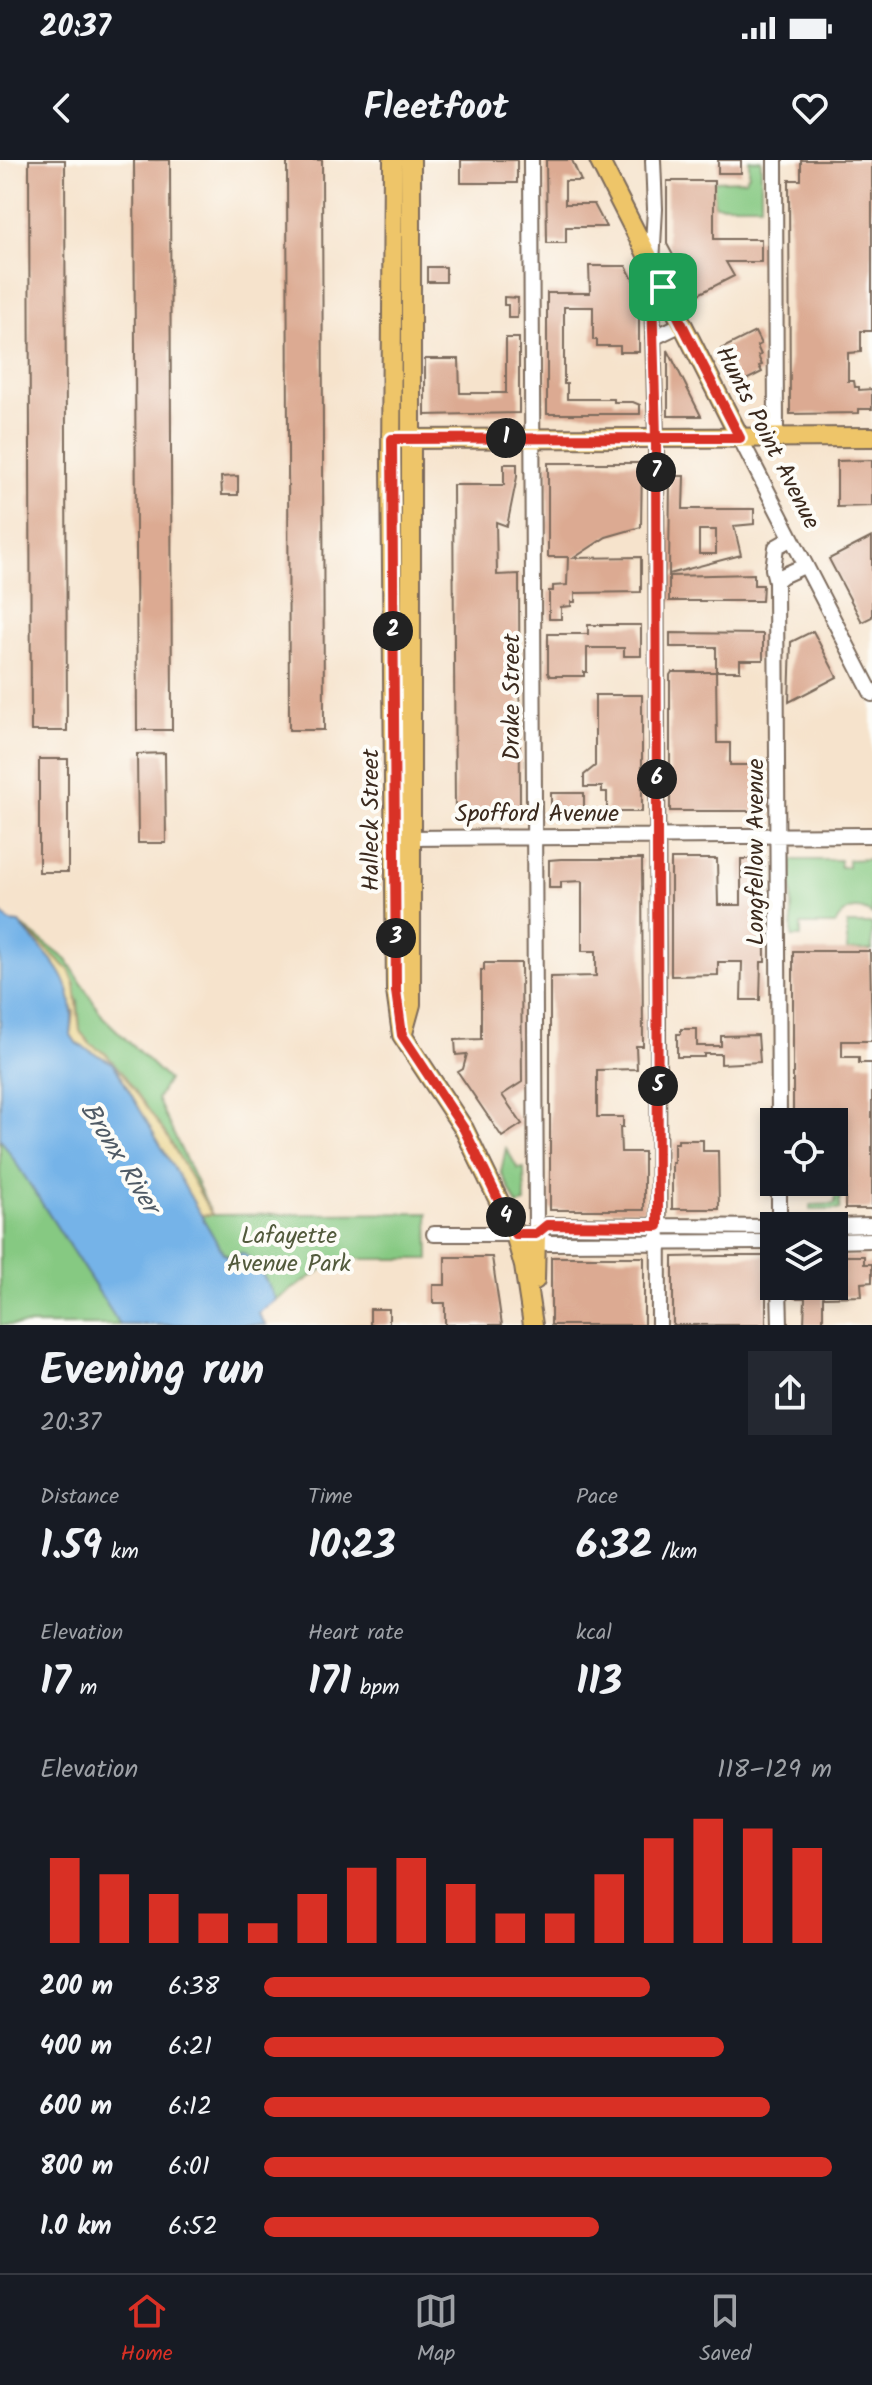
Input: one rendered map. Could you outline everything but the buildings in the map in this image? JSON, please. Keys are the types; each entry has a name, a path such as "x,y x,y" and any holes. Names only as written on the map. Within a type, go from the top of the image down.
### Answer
{"main road":[{"name":"Halleck Street","path":"393,160 392,439 411,1010 402,1035 464,1129 515,1234"},
{"name":"Halleck Street","path":"403,838 411,439 411,160"},
{"name":"Hunts Point Avenue","path":"599,160 740,438"},
{"path":"392,439 872,437"},
{"path":"515,1234 524,1266 532,1318"},
{"path":"532,1318 536,1234"}],"street":[{"name":"Drake Street","path":"531,160 536,1234"},
{"path":"652,264 655,209 653,160"},
{"path":"775,160 776,437"},
{"path":"630,222 655,209"},
{"path":"659,1325 656,438 652,294 663,287"},
{"path":"653,338 682,324"},
{"name":"Hunts Point Avenue","path":"740,438 872,694"},
{"name":"Longfellow Avenue","path":"779,1108 776,581 773,569 776,547 790,539"},
{"path":"776,581 804,566"},
{"name":"Spofford Avenue","path":"403,838 872,835"},
{"path":"434,1234 536,1234 547,1225 760,1226"},
{"path":"848,1226 872,1225"},
{"path":"536,1234 547,1243 760,1242"},
{"path":"848,1241 872,1240"},
{"path":"779,1300 780,1325"}],"green space":[{"path":"749,160 761,160 761,205 714,205 714,181 745,180 749,174"},
{"path":"872,859 872,915 851,910 842,915 835,925 801,925 801,937 792,937 792,860 840,860 840,867 848,867 848,860"},
{"name":"Lafayette Avenue Park","path":"19,923 67,960 103,1017 168,1080 157,1099 212,1215 428,1213 429,1259 338,1259 276,1300 256,1265 223,1253 200,1215 211,1215 167,1136 124,1075 80,1031 78,1001"},
{"path":"847,924 872,924 872,950 847,951"},
{"path":"0,1138 120,1325 0,1325"},
{"path":"506,1148 518,1169 524,1168 525,1203 517,1205 501,1172"},
{"path":"835,1196 840,1196 840,1210 810,1210 810,1205 835,1204"}],"sand":[{"path":"19,923 69,970 75,985 80,1031 90,1044 106,1054 124,1075 167,1136 212,1215 200,1215 113,1064 77,1044 71,1035 74,1012"}],"water":[{"name":"Bronx River","path":"0,911 10,922 19,923 60,973 71,999 71,1035 77,1044 113,1063 223,1253 232,1260 239,1259 240,1252 246,1255 261,1273 276,1300 258,1313 266,1325 120,1325 0,1138"}],"route":[{"path":"663,287 652,294 656,438 392,439 396,991 402,1035 464,1129 515,1234 536,1234 547,1225 658,1226 656,438 740,438 663,287"}]}
